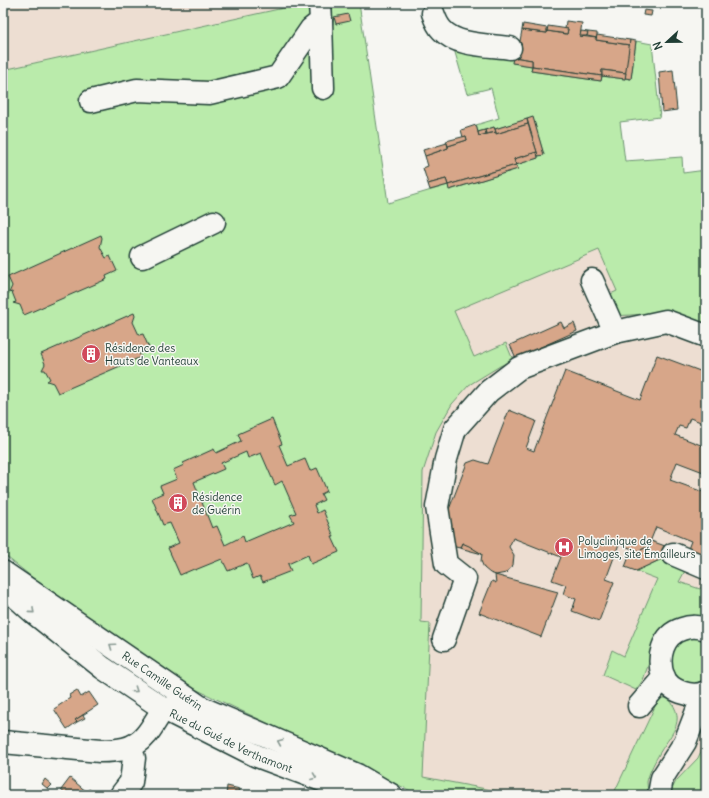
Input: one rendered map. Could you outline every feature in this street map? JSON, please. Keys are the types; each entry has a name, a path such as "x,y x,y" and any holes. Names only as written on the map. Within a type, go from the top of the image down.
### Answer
{"main road":[{"path":"320,12 323,88"},
{"path":"91,101 137,90 209,93 278,77 311,29 320,12"},
{"path":"433,13 441,30 462,42 510,48"},
{"path":"142,257 214,222"},
{"path":"592,280 615,332"},
{"path":"444,638 465,579 446,564 437,507 446,459 455,429 489,391 520,368 615,332 666,320 706,336"},
{"path":"673,554 706,568"},
{"name":"Rue Camille Guérin","path":"3,572 202,708"},
{"name":"Rue Camille Guérin","path":"3,584 34,613 103,668 164,709 202,708"},
{"path":"659,795 662,778 685,742 705,693 688,694 680,692 670,686 664,676 660,655 663,645 670,636 679,630 689,627 701,627 706,629"},
{"path":"639,706 664,676"},
{"name":"Rue du Gué de Verthamont","path":"202,708 356,775 391,795"},
{"name":"Rue du Gué de Verthamont","path":"3,742 100,751 114,751 129,748 145,736 164,709 257,756 327,782 379,795"},
{"path":"121,795 131,782 134,758 129,748"}],"shaded area":[{"path":"3,3 306,3 3,70"},
{"name":"Polyclinique de Limoges, site Émailleurs","path":"706,201 706,795 421,795 390,219"}],"green space":[{"path":"306,3 359,3 388,203 448,185 450,190 517,169 516,165 544,155 533,118 495,129 494,127 478,132 476,125 499,118 491,88 467,94 454,49 513,57 513,63 532,66 531,71 601,81 602,76 631,79 636,41 652,44 660,117 620,122 625,161 682,157 683,173 706,170 706,334 649,314 613,316 604,297 617,291 599,250 454,311 474,357 506,343 513,360 500,366 469,385 452,404 436,432 423,472 421,622 430,623 423,777 518,795 421,795 411,791 191,687 87,621 3,554 3,70"},
{"path":"664,558 686,569 679,582 700,589 706,577 706,616 657,640 643,680 636,690 603,675 612,650 624,656 657,579 636,571"},
{"path":"706,629 706,692 680,692 663,645"},
{"path":"668,698 674,707 677,714 677,721 672,735 658,756 650,773 647,782 648,795 613,795 658,700"},
{"path":"706,740 706,795 672,795 671,791 676,781 698,758"}],"building":[{"path":"644,10 652,11 651,16 643,15"},
{"path":"348,14 350,21 336,24 334,17"},
{"path":"566,21 582,23 580,36 630,45 626,73 602,70 602,76 532,66 532,60 513,57 516,40 520,41 522,30 547,33 547,31 567,34 568,29 565,29"},
{"path":"523,24 547,28 547,33 522,30"},
{"path":"548,26 568,29 567,34 547,31"},
{"path":"581,31 588,32 587,36 580,36"},
{"path":"588,32 597,33 597,38 587,36"},
{"path":"597,35 630,40 630,45 596,40"},
{"path":"630,40 636,41 631,79 625,78"},
{"path":"513,57 532,60 532,66 512,63"},
{"path":"532,66 602,76 601,81 531,71"},
{"path":"602,70 626,73 625,79 602,76"},
{"path":"673,70 677,110 662,112 659,72"},
{"path":"533,117 544,155 538,156 527,119"},
{"path":"527,119 528,124 496,134 495,129"},
{"path":"528,124 537,152 514,159 516,165 448,185 446,179 428,184 423,168 428,166 425,156 467,140 466,136 463,137 461,130 476,125 479,136 496,132 496,134"},
{"path":"494,127 496,132 486,134 485,130"},
{"path":"485,130 486,134 479,136 478,132"},
{"path":"466,136 467,140 448,146 446,141"},
{"path":"447,143 448,148 425,156 423,150"},
{"path":"537,152 538,158 516,165 514,159"},
{"path":"516,165 518,169 449,190 448,185"},
{"path":"446,179 448,185 430,190 428,184"},
{"path":"101,235 102,238 100,247 106,258 110,256 117,271 106,276 107,279 24,315 20,305 13,303 16,302 12,292 9,293 12,286 8,277"},
{"name":"Résidence des Hauts de Vanteaux","path":"134,313 135,316 133,322 139,335 143,334 149,348 139,353 141,357 58,393 53,383 47,381 50,379 45,370 42,370 45,364 41,354"},
{"path":"561,322 564,328 574,323 577,331 516,358 510,345"},
{"path":"706,354 706,424 690,418 686,428 679,426 675,435 706,447 706,473 677,462 670,480 706,493 706,556 688,549 691,541 656,527 648,547 638,551 619,544 606,579 614,582 599,621 572,611 576,599 563,594 566,585 552,580 561,557 513,538 509,547 514,555 513,565 506,573 496,575 490,573 484,568 481,561 482,554 462,543 460,548 447,545 446,517 467,463 475,460 488,464 509,410 536,421 526,448 534,451 565,371 640,400 657,355 700,371"},
{"name":"Résidence de Guérin","path":"272,419 282,444 279,445 288,466 305,459 310,471 317,468 327,491 321,494 324,500 314,505 317,513 323,510 334,537 332,537 339,552 311,564 308,555 288,564 291,571 263,582 260,576 253,579 247,563 228,571 222,559 180,575 168,548 179,543 170,523 163,525 152,498 163,493 160,486 177,479 173,470 184,465 183,463 214,449 216,453 241,441 238,434","holes":["246,452 248,458 261,453 275,485 282,481 296,513 290,515 294,522 245,542 243,536 225,545 217,526 212,528 194,482 224,469 221,463"]},
{"path":"651,541 668,547 664,558 636,571 625,567 632,549 638,551 648,547"},
{"path":"462,543 469,546 482,554 460,548"},
{"path":"495,575 558,592 541,637 479,613 492,581 496,583"},
{"path":"77,690 81,697 89,692 98,705 75,720 77,722 67,729 54,709 70,698 69,695"},
{"path":"83,715 85,718 77,722 75,720"},
{"path":"70,778 87,792 89,789 96,795 67,795 61,790"},
{"path":"45,779 52,785 48,789 42,784"},
{"path":"227,786 240,789 239,795 226,795"}],"place":[{"name":"Résidence des Hauts de Vanteaux","path":"91,354"},
{"name":"Résidence de Guérin","path":"178,503"},
{"name":"Polyclinique de Limoges, site Émailleurs","path":"564,547"}]}
